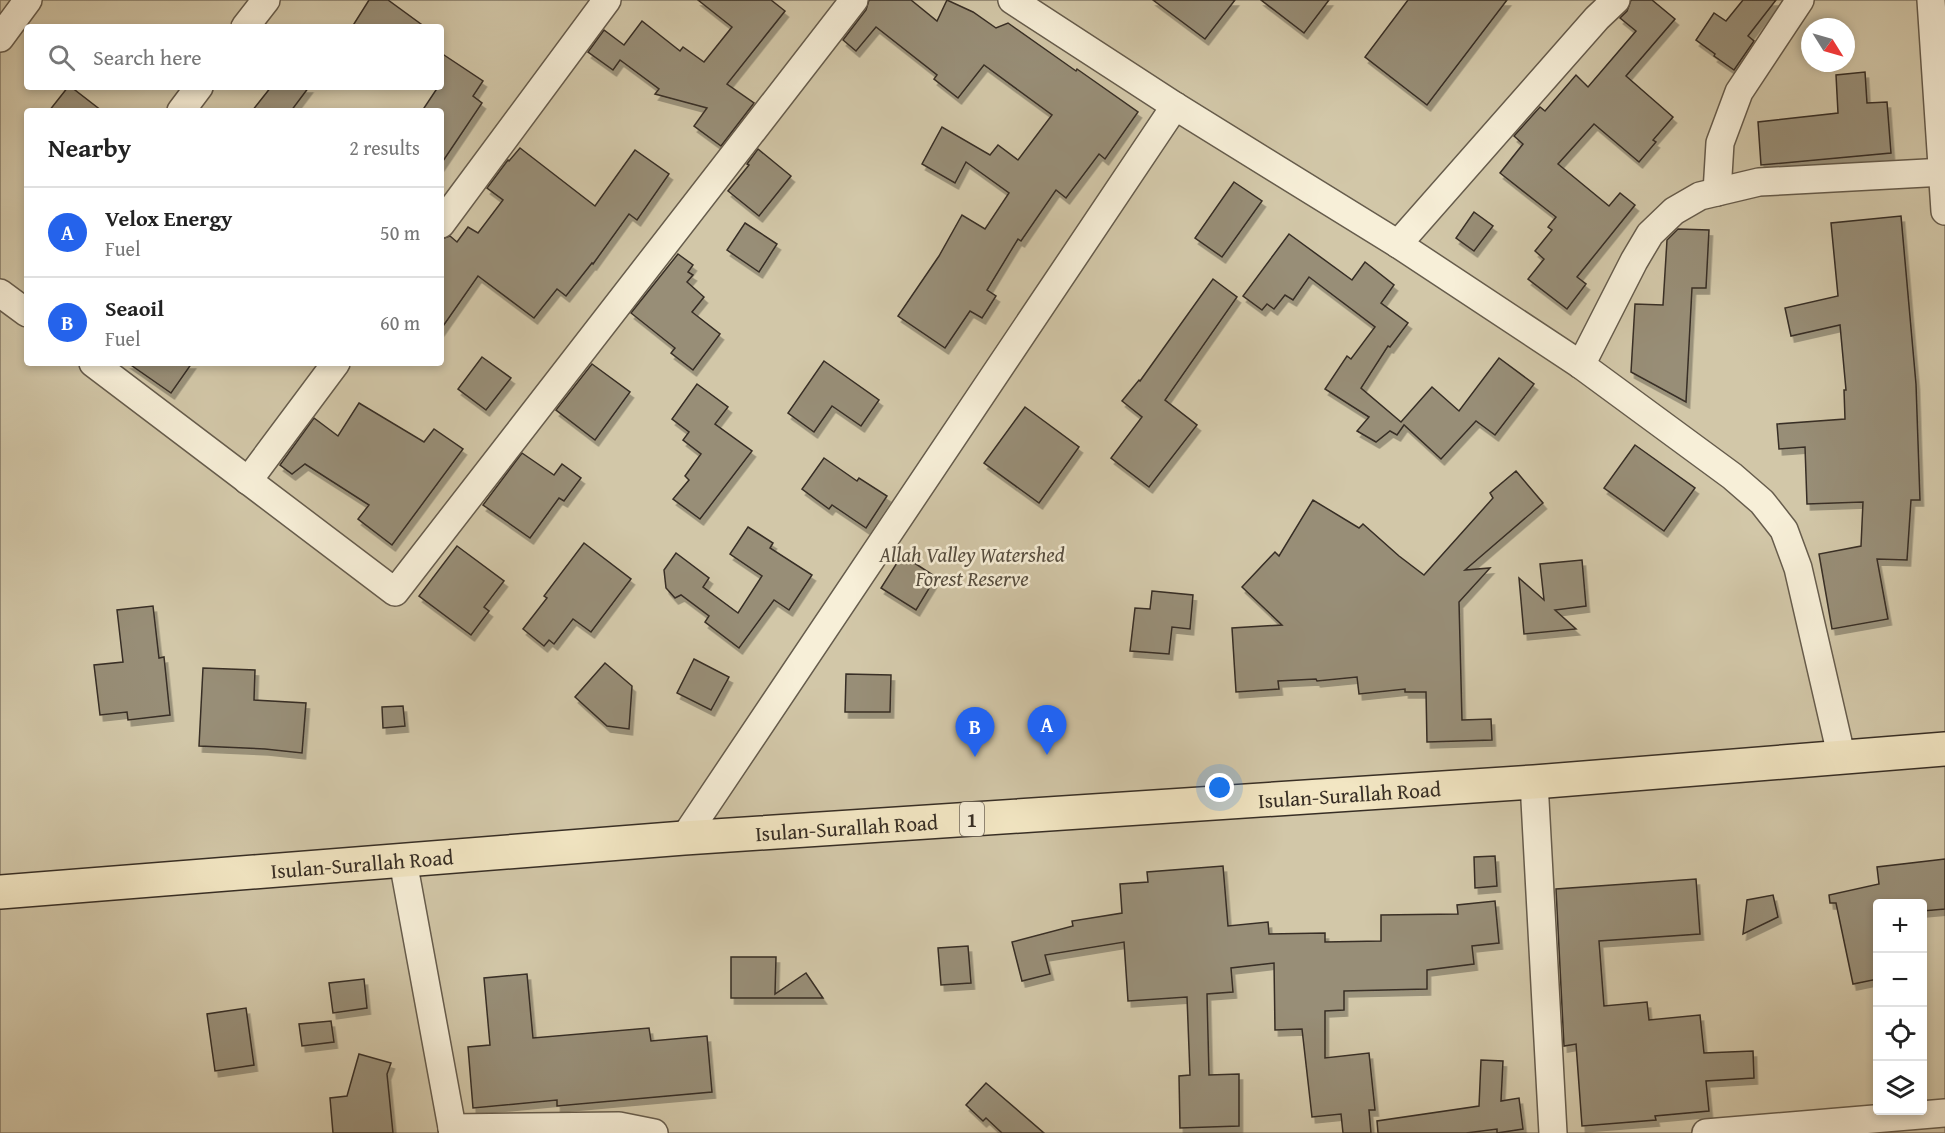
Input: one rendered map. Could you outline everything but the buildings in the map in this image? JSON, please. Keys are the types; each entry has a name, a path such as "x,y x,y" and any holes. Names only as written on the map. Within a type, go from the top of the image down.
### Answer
{"highway":[{"name":"Isulan-Surallah Road","path":"0,892 684,838 1534,782 1945,749"}],"street":[{"path":"0,38 28,0"},
{"path":"247,24 266,0"},
{"path":"444,220 608,0"},
{"path":"97,366 396,592 854,0"},
{"path":"1014,0 1175,106 1398,244 1581,364 1732,476 1762,502 1784,530 1798,568 1842,759"},
{"path":"1398,244 1597,18 1616,0"},
{"path":"1717,192 1720,143 1739,92 1800,0"},
{"path":"1931,0 1945,211"},
{"path":"183,108 198,90"},
{"path":"684,838 1175,106"},
{"path":"1581,364 1650,234 1674,211 1700,196 1759,182 1943,172"},
{"path":"0,293 24,310"},
{"path":"248,481 334,366"},
{"path":"1534,782 1553,1133"},
{"path":"403,861 452,1131 617,1130 654,1133"},
{"path":"1706,1133 1945,1113"}],"green space":[{"name":"Allah Valley Watershed Forest Reserve","path":"0,0 1945,0 1945,1133 0,1133"}],"place":[{"name":"Velox Energy","path":"1047,755"},
{"name":"Seaoil","path":"975,757"}]}
